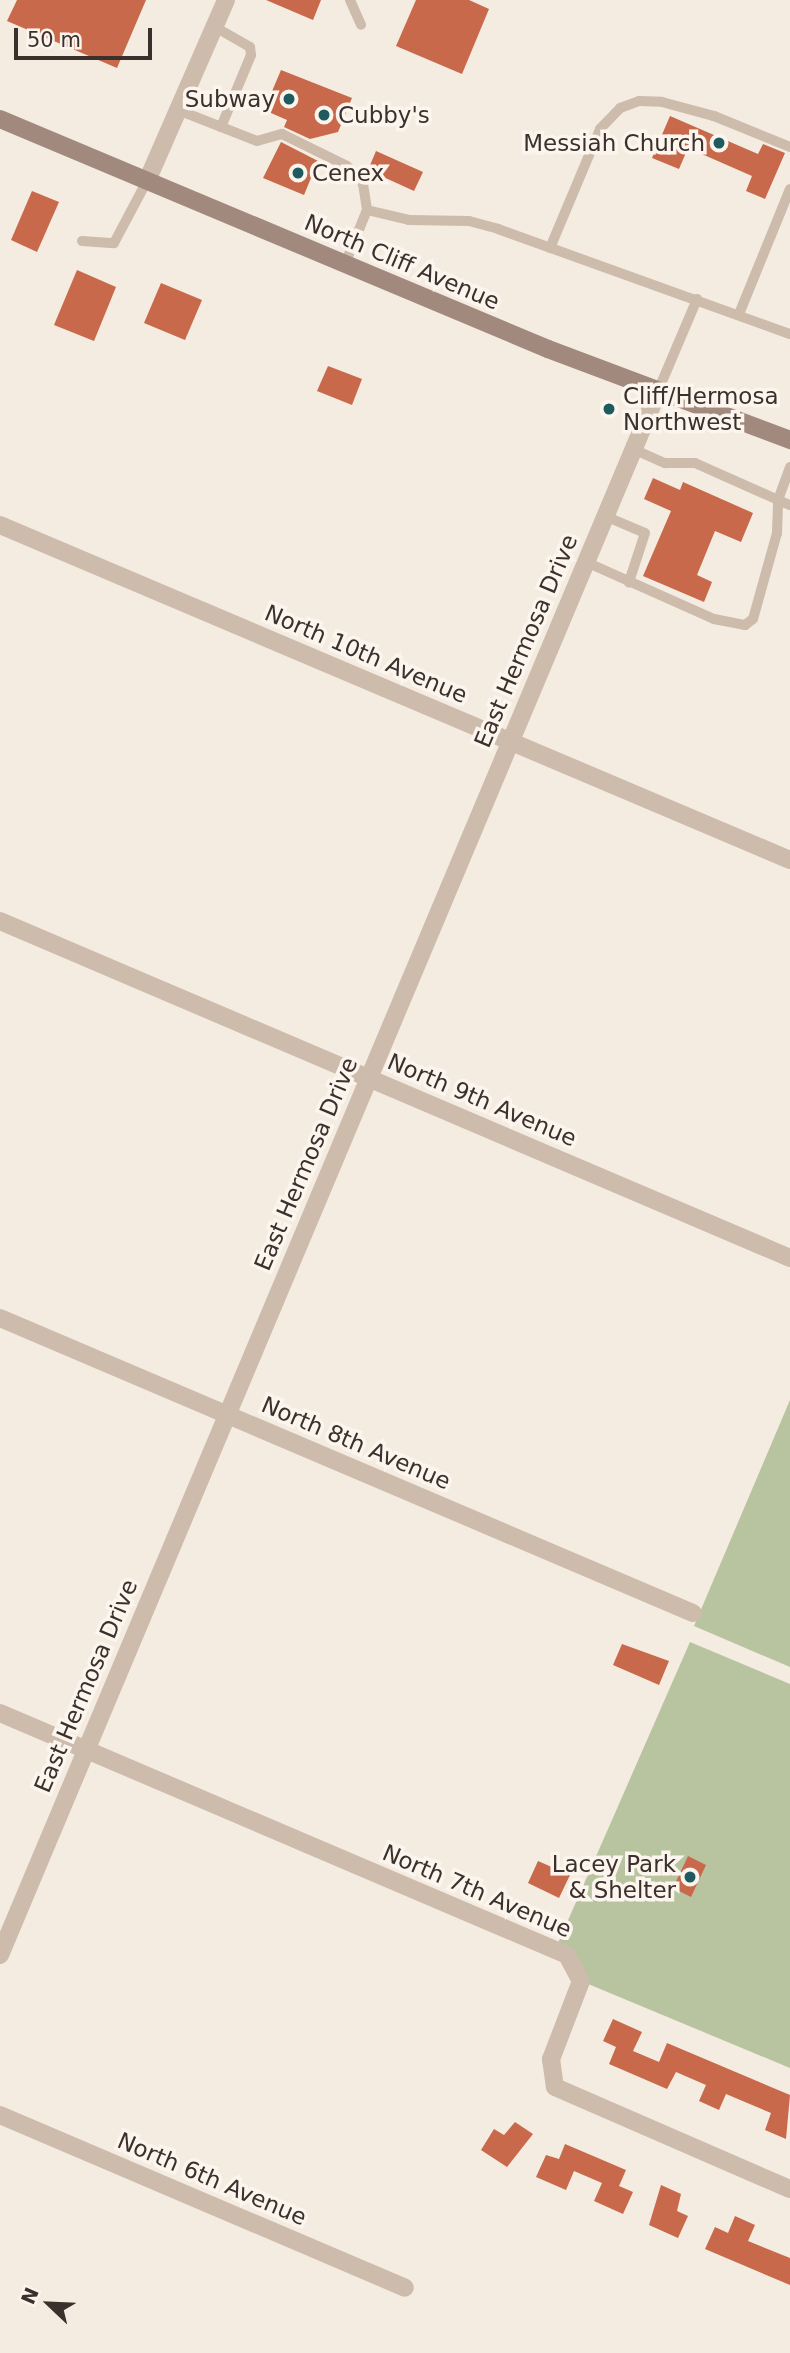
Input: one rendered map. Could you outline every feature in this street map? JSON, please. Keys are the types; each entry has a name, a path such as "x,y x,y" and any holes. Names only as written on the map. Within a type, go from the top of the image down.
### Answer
{"main road":[{"name":"North Cliff Avenue","path":"0,119 345,264 658,391 790,439"}],"street":[{"path":"147,181 226,0"},
{"name":"East Hermosa Drive","path":"0,1955 658,391"},
{"name":"North 10th Avenue","path":"0,525 790,860"},
{"name":"North 9th Avenue","path":"0,921 790,1258"},
{"name":"North 8th Avenue","path":"0,1318 693,1613"},
{"name":"North 7th Avenue","path":"0,1713 567,1955 581,1981 551,2059 555,2087 790,2189"},
{"name":"North 6th Avenue","path":"0,2115 405,2288"}],"lane":[{"path":"351,0 361,25"},
{"path":"215,27 250,47 251,55 221,127"},
{"path":"550,248 600,129 620,108 639,101 662,102 714,116 790,147"},
{"path":"178,110 257,141 282,134 339,160 363,184 367,211 345,264"},
{"path":"82,241 114,243 147,181"},
{"path":"739,314 790,189"},
{"path":"367,211 409,220 469,221 697,299 790,334"},
{"path":"658,391 697,299"},
{"path":"634,449 665,463 695,463 790,505"},
{"path":"586,562 714,619 745,625 753,619 778,533 778,500 790,467"},
{"path":"605,516 645,533 629,582"}],"green space":[{"path":"790,1400 790,1667 694,1626"},
{"path":"690,1642 790,1684 790,2068 581,1981 555,1950"}],"building":[{"path":"17,0 146,0 117,68 7,21"},
{"path":"266,0 321,0 313,20"},
{"path":"416,0 469,0 489,9 462,74 396,46"},
{"path":"281,70 352,98 338,132 310,139 284,127 287,120 271,113 267,103"},
{"path":"670,116 758,154 763,144 785,153 765,199 746,191 752,176 688,148 679,169 652,158"},
{"path":"281,142 318,161 304,195 263,178"},
{"path":"376,151 423,172 414,191 368,170"},
{"path":"32,191 59,202 37,252 11,240"},
{"path":"77,270 116,287 94,341 54,325"},
{"path":"161,283 202,300 185,340 144,323"},
{"path":"328,366 362,379 352,405 317,391"},
{"path":"653,478 680,490 683,482 753,513 741,542 715,531 697,575 712,582 704,602 643,576 671,511 644,499"},
{"path":"622,1644 669,1661 659,1685 613,1665"},
{"name":"Lacey Park & Shelter","path":"688,1856 706,1865 691,1897 673,1888"},
{"path":"538,1861 570,1875 559,1898 528,1883"},
{"path":"613,2019 642,2032 633,2051 659,2062 667,2043 790,2095 786,2139 765,2130 771,2113 726,2094 719,2110 699,2101 706,2085 676,2072 667,2089 609,2064 616,2047 603,2041"},
{"path":"515,2122 533,2134 507,2167 481,2150 494,2129 504,2135"},
{"path":"565,2144 626,2170 619,2186 633,2192 623,2214 594,2201 602,2183 574,2171 566,2190 536,2177 546,2155 559,2159"},
{"path":"661,2185 681,2194 677,2211 688,2216 678,2238 649,2225"},
{"path":"735,2216 755,2225 748,2241 790,2258 790,2285 705,2249 715,2227 728,2233"}],"place":[{"name":"Subway","path":"289,99"},
{"name":"Cubby's","path":"324,115"},
{"name":"Messiah Church","path":"719,143"},
{"name":"Cenex","path":"298,173"},
{"name":"Cliff/Hermosa Northwest","path":"609,409"},
{"name":"Lacey Park & Shelter","path":"690,1877"}]}
